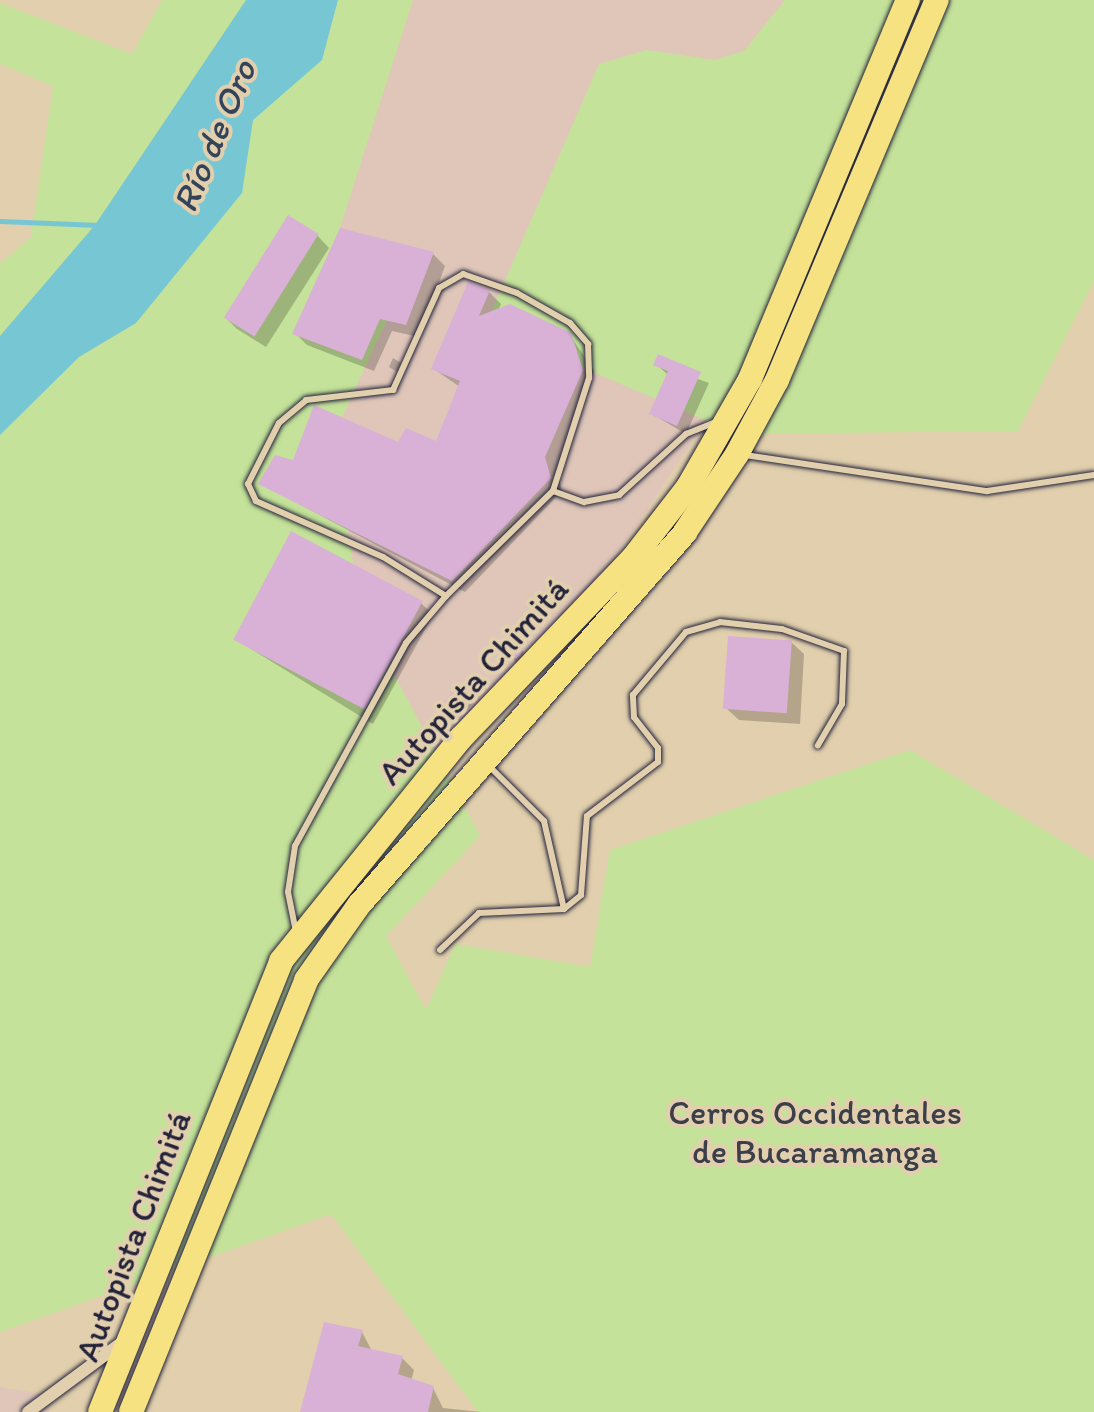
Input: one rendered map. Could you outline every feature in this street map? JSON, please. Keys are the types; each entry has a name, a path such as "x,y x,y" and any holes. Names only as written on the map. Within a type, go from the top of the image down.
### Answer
{"highway":[{"name":"Autopista Chimitá","path":"100,1412 255,1019 297,935 461,738 633,558 728,422 908,0"},
{"name":"Autopista Chimitá","path":"131,1412 306,980 359,905 685,532 737,454 777,380 937,0"}],"street":[{"path":"28,1412 117,1340 128,1338"}],"lane":[{"path":"297,935 288,892 295,846 406,643 446,596 553,491 593,356 570,323 481,277 463,274 439,288 393,390 295,406 257,457 250,495 446,596"},
{"path":"553,491 584,502 619,495 686,434 728,422"},
{"path":"737,454 987,491 1094,475"},
{"path":"564,909 586,879 587,816 658,762 658,748 634,717 633,695 686,632 720,622 782,629 844,651 842,704 818,745"},
{"path":"485,762 544,821 564,909"},
{"path":"440,950 479,913 564,909"}],"shaded area":[{"path":"413,0 785,0 744,51 715,60 647,50 732,381 612,563 337,868 82,670 340,226"},
{"path":"0,1387 52,1396 49,1412 0,1412"}],"green space":[{"name":"Cerros Occidentales de Bucaramanga","path":"162,0 413,0 336,240 409,272 333,437 361,612 480,836 386,936 426,1010 455,944 590,967 610,850 910,750 1094,860 1094,1412 478,1412 331,1214 0,1332 0,264 31,237 53,86 0,64 0,3 132,54"},
{"path":"785,0 1094,0 1094,281 1018,431 738,434 485,326 599,64 647,50 715,60 744,51"}],"water":[{"name":"Río de Oro","path":"246,0 338,0 322,60 253,120 242,193 136,323 79,357 0,435 0,336 95,225"}],"building":[{"path":"288,215 319,234 254,337 224,318"},
{"path":"340,228 434,252 406,325 380,319 362,360 292,334"},
{"path":"468,282 490,290 479,316 510,304 571,333 583,370 545,457 551,478 452,581 258,484 275,455 293,460 314,405 398,442 406,428 436,441 460,381 431,369"},
{"path":"658,354 701,372 677,426 649,414 668,371 653,365"},
{"path":"291,531 423,601 365,710 233,640"},
{"path":"728,636 792,640 787,713 723,709"},
{"path":"508,639 516,639 522,649 516,659 508,659 502,653 502,645"},
{"path":"460,683 472,693 456,713 443,703"},
{"path":"324,1322 363,1330 358,1346 403,1356 398,1374 434,1386 428,1412 300,1412"}],"waterway":[{"path":"0,221 99,225"}]}
